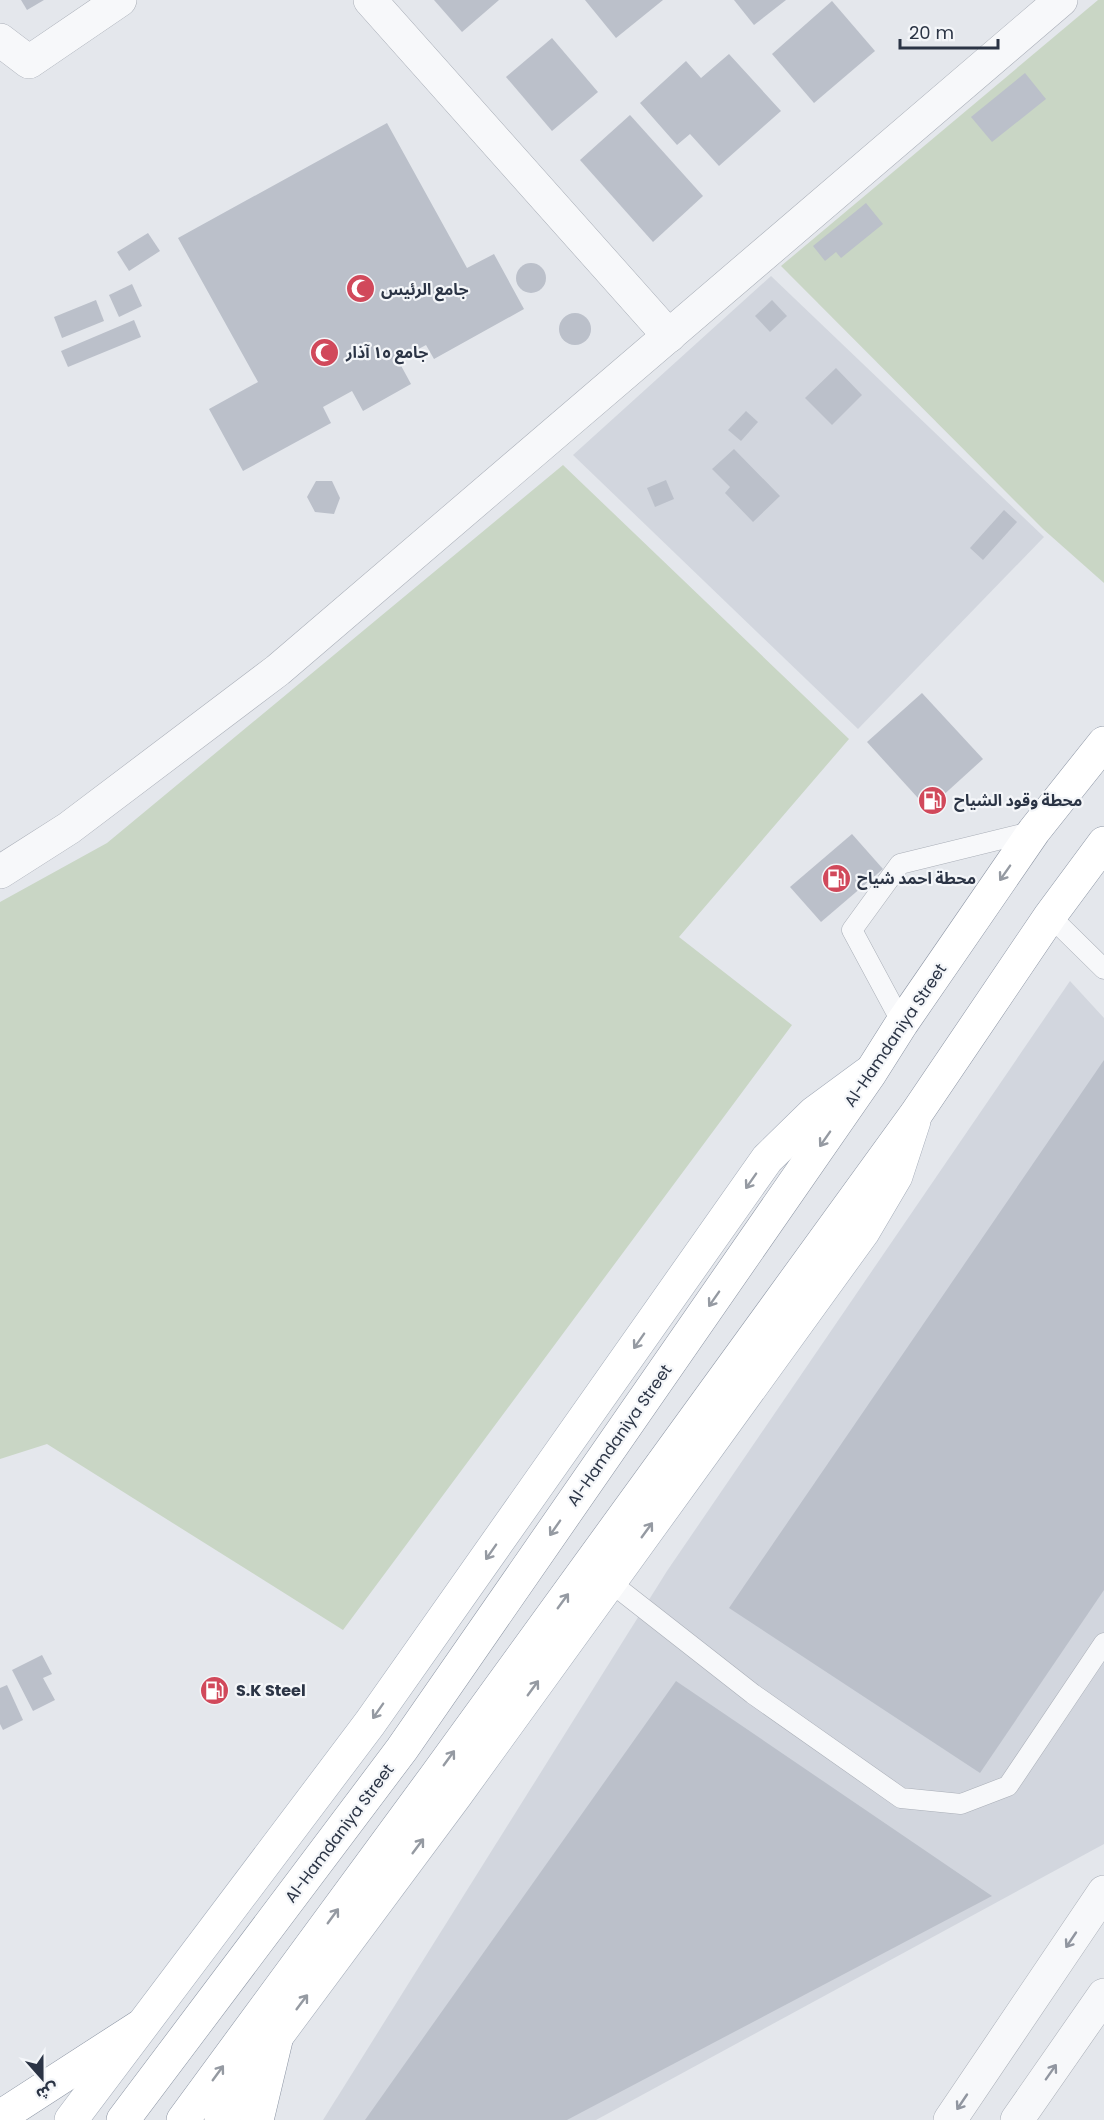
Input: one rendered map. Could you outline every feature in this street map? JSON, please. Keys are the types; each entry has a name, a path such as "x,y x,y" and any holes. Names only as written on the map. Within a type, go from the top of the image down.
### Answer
{"main road":[{"name":"Al-Hamdaniya Street","path":"123,2120 402,1749 871,1072 1034,831 1104,743"},
{"path":"183,2120 428,1787 916,1114 1050,916 1104,843"},
{"path":"71,2120 369,1724 767,1159 814,1113 871,1072"},
{"path":"221,2120 277,2036 463,1785 863,1232 896,1176 916,1114"},
{"path":"0,2117 139,2027"},
{"path":"257,2120 277,2036"}],"street":[{"path":"0,40 29,62 120,0"},
{"path":"370,0 669,336"},
{"path":"0,872 69,828 278,670 1061,0"},
{"path":"950,2120 1104,1892"},
{"path":"1017,2120 1104,1995"}],"lane":[{"path":"902,1023 852,930 900,864 1034,831"},
{"path":"1050,916 1104,969"},
{"path":"610,1582 753,1694 901,1798 961,1804 1008,1786 1104,1643"}],"shaded area":[{"path":"771,276 1044,537 858,729 573,455"},
{"path":"1070,981 1104,1018 1104,1844 596,2120 323,2120 667,1571"}],"green space":[{"path":"1098,0 1104,0 1104,583 1043,529 781,266"},
{"path":"563,465 849,739 679,937 792,1025 343,1630 47,1444 0,1459 0,902 107,843"}],"building":[{"path":"21,0 44,0 27,10"},
{"path":"434,0 499,0 462,32"},
{"path":"585,0 663,0 616,38"},
{"path":"734,0 786,0 754,25"},
{"path":"832,1 875,51 814,103 772,54"},
{"path":"552,38 598,92 552,131 506,77"},
{"path":"729,54 781,111 719,166 690,134 677,145 640,103 686,61 701,78"},
{"path":"1025,73 1046,99 992,142 971,117"},
{"path":"630,115 703,196 653,242 580,160"},
{"name":"جامع الرئيس","path":"387,123 467,268 494,254 524,309 434,359 426,345 398,360 411,384 363,411 352,391 323,407 331,423 243,471 209,409 258,382 178,238"},
{"path":"866,203 883,224 841,258 836,252 825,261 813,246"},
{"path":"148,233 160,251 129,271 117,252"},
{"path":"531,263 542,267 546,278 542,289 531,293 520,289 516,278 520,267"},
{"path":"132,284 142,306 119,317 109,295"},
{"path":"96,300 104,321 62,338 54,317"},
{"path":"772,300 787,316 770,332 755,316"},
{"path":"575,313 586,318 591,329 586,340 575,345 564,340 559,329 564,318"},
{"path":"134,320 141,337 68,367 61,351"},
{"path":"836,368 862,395 832,425 805,398"},
{"path":"746,411 758,422 741,441 728,430"},
{"path":"734,449 780,496 753,522 725,493 730,487 712,469"},
{"path":"666,480 674,499 655,507 647,488"},
{"path":"316,481 332,481 340,498 334,514 315,512 307,497"},
{"path":"1004,510 1017,522 983,560 970,548"},
{"path":"922,693 983,759 928,809 867,742"},
{"name":"محطة احمد شياح","path":"852,834 883,869 821,922 790,887"},
{"path":"1104,1060 1104,1590 980,1773 729,1608"},
{"path":"42,1655 52,1674 43,1678 55,1700 33,1711 12,1670"},
{"path":"676,1681 992,1896 567,2120 365,2120"},
{"path":"7,1685 23,1720 3,1730 0,1724 0,1688"}],"place":[{"name":"جامع الرئيس","path":"360,289"},
{"name":"جامع ١٥ آذار","path":"325,352"},
{"name":"محطة وقود الشياح","path":"933,800"},
{"name":"محطة احمد شياح","path":"836,878"},
{"name":"S.K Steel","path":"215,1690"}]}
